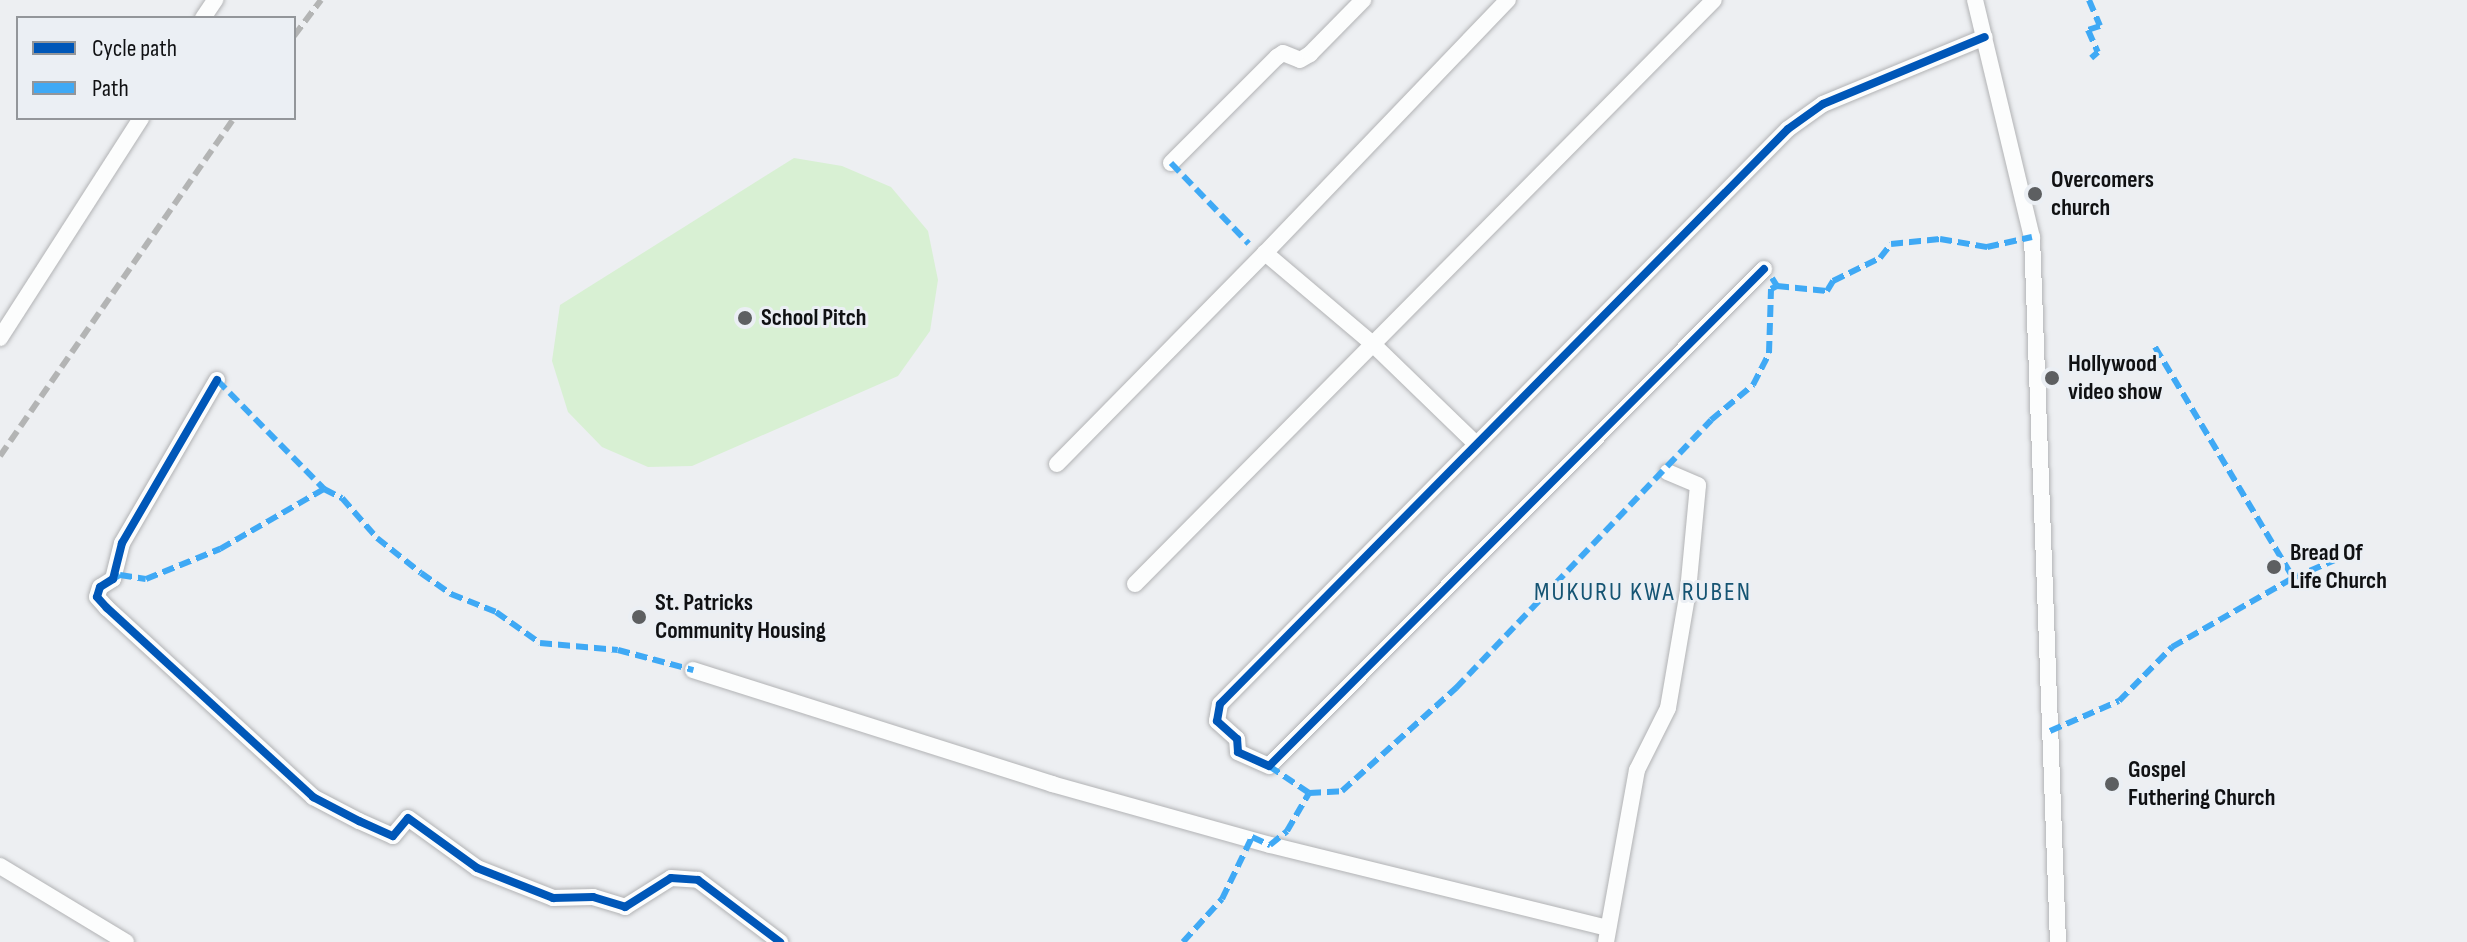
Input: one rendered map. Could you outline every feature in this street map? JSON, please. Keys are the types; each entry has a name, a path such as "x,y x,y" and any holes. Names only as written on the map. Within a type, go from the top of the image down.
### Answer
{"street":[{"path":"1171,163 1277,57 1283,53 1300,60 1310,54 1363,0"},
{"path":"1057,464 1508,0"},
{"path":"1135,584 1714,0"},
{"path":"1975,0 2032,237 2037,497 2058,942"},
{"path":"1764,269 1269,766 1239,753 1237,739 1217,721 1217,708 1803,115 1985,37"},
{"path":"0,338 35,291 140,120"},
{"path":"1265,253 1374,345 1476,444"},
{"path":"217,380 122,543 113,579 100,587 97,597 107,608 256,739 313,797 359,821 393,836 408,818 477,868 553,898 593,897 625,907 671,878 698,880 780,942"},
{"path":"693,670 1052,784 1607,935 1637,770 1668,708 1688,591 1698,485 1668,472"},
{"path":"0,866 126,942"}],"green space":[{"name":"School Pitch","path":"794,158 842,166 891,187 928,231 938,280 930,331 898,376 692,466 648,467 602,447 568,412 552,361 560,305"}],"railway":[{"path":"296,33 321,0"},
{"path":"0,456 233,120"}],"marked path":[{"path":"2089,0 2100,26 2088,30 2098,52 2091,58"},
{"path":"1171,163 1249,244"},
{"path":"1772,278 1777,286 1827,291 1833,281 1880,258 1891,244 1940,239 1987,247 2032,237"},
{"path":"1269,766 1309,793 1342,791 1456,688 1711,420 1753,385 1769,353 1771,289 1777,286"},
{"path":"2155,347 2293,578"},
{"path":"217,380 324,489"},
{"path":"113,579 120,575 146,579 220,549 324,489 342,498 377,538 421,573 451,594 496,612 540,643 618,650 693,670"},
{"path":"2050,731 2119,701 2172,647 2293,578 2363,548"},
{"path":"1183,942 1222,899 1252,837 1270,845 1287,831 1309,793"}],"cycle path":[{"path":"1764,269 1269,766 1238,752 1237,739 1217,721 1220,704 1788,129 1823,104 1985,37"},
{"path":"217,380 122,543 113,579 100,587 97,597 107,608 313,797 359,821 393,836 408,818 477,868 553,898 593,897 625,907 671,878 698,880 780,942"}],"place":[{"name":"Overcomers church","path":"2035,194"},
{"name":"School Pitch","path":"745,318"},
{"name":"Hollywood video show","path":"2052,378"},
{"name":"Bread Of Life Church","path":"2274,567"},
{"name":"St. Patricks Community Housing","path":"639,617"},
{"name":"Gospel Futhering Church","path":"2112,784"}],"district":[{"name":"MUKURU KWA RUBEN","path":"1643,593"}]}
